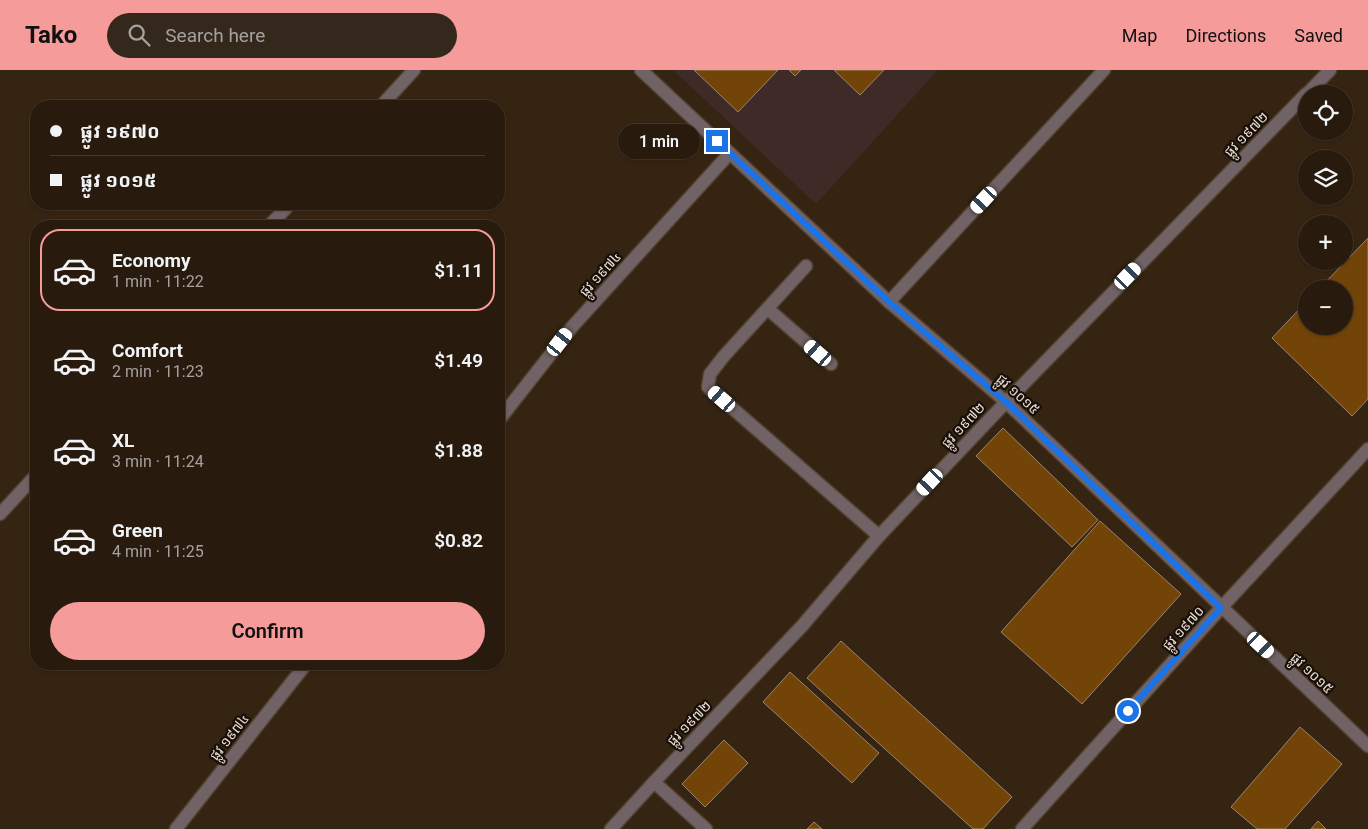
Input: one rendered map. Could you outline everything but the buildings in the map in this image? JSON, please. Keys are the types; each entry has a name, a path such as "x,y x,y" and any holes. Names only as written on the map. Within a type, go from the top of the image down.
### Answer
{"street":[{"path":"386,100 414,70"},
{"name":"ផ្លូវ ១០១៥","path":"641,70 889,302 1006,402 1368,746"},
{"path":"889,302 1104,70"},
{"name":"ផ្លូវ ១៩៧២","path":"1316,85 1330,70"},
{"name":"ផ្លូវ ១៩៧២","path":"611,829 802,626 879,536 1006,402 1298,103"},
{"name":"ផ្លូវ ១៩៧៤","path":"505,412 572,327 730,153"},
{"path":"275,220 284,210"},
{"path":"806,266 724,356 710,374 708,387 879,536"},
{"path":"768,309 831,364"},
{"name":"ផ្លូវ ១៩៧០","path":"1022,829 1221,608 1368,449"},
{"path":"0,514 5,501 30,480"},
{"name":"ផ្លូវ ១៩៧៤","path":"176,829 301,670"},
{"path":"654,782 706,829"}],"shaded area":[{"path":"673,70 938,70 816,204"}],"route":[{"path":"717,141 889,302 1006,402 1221,608 1128,711"}]}
